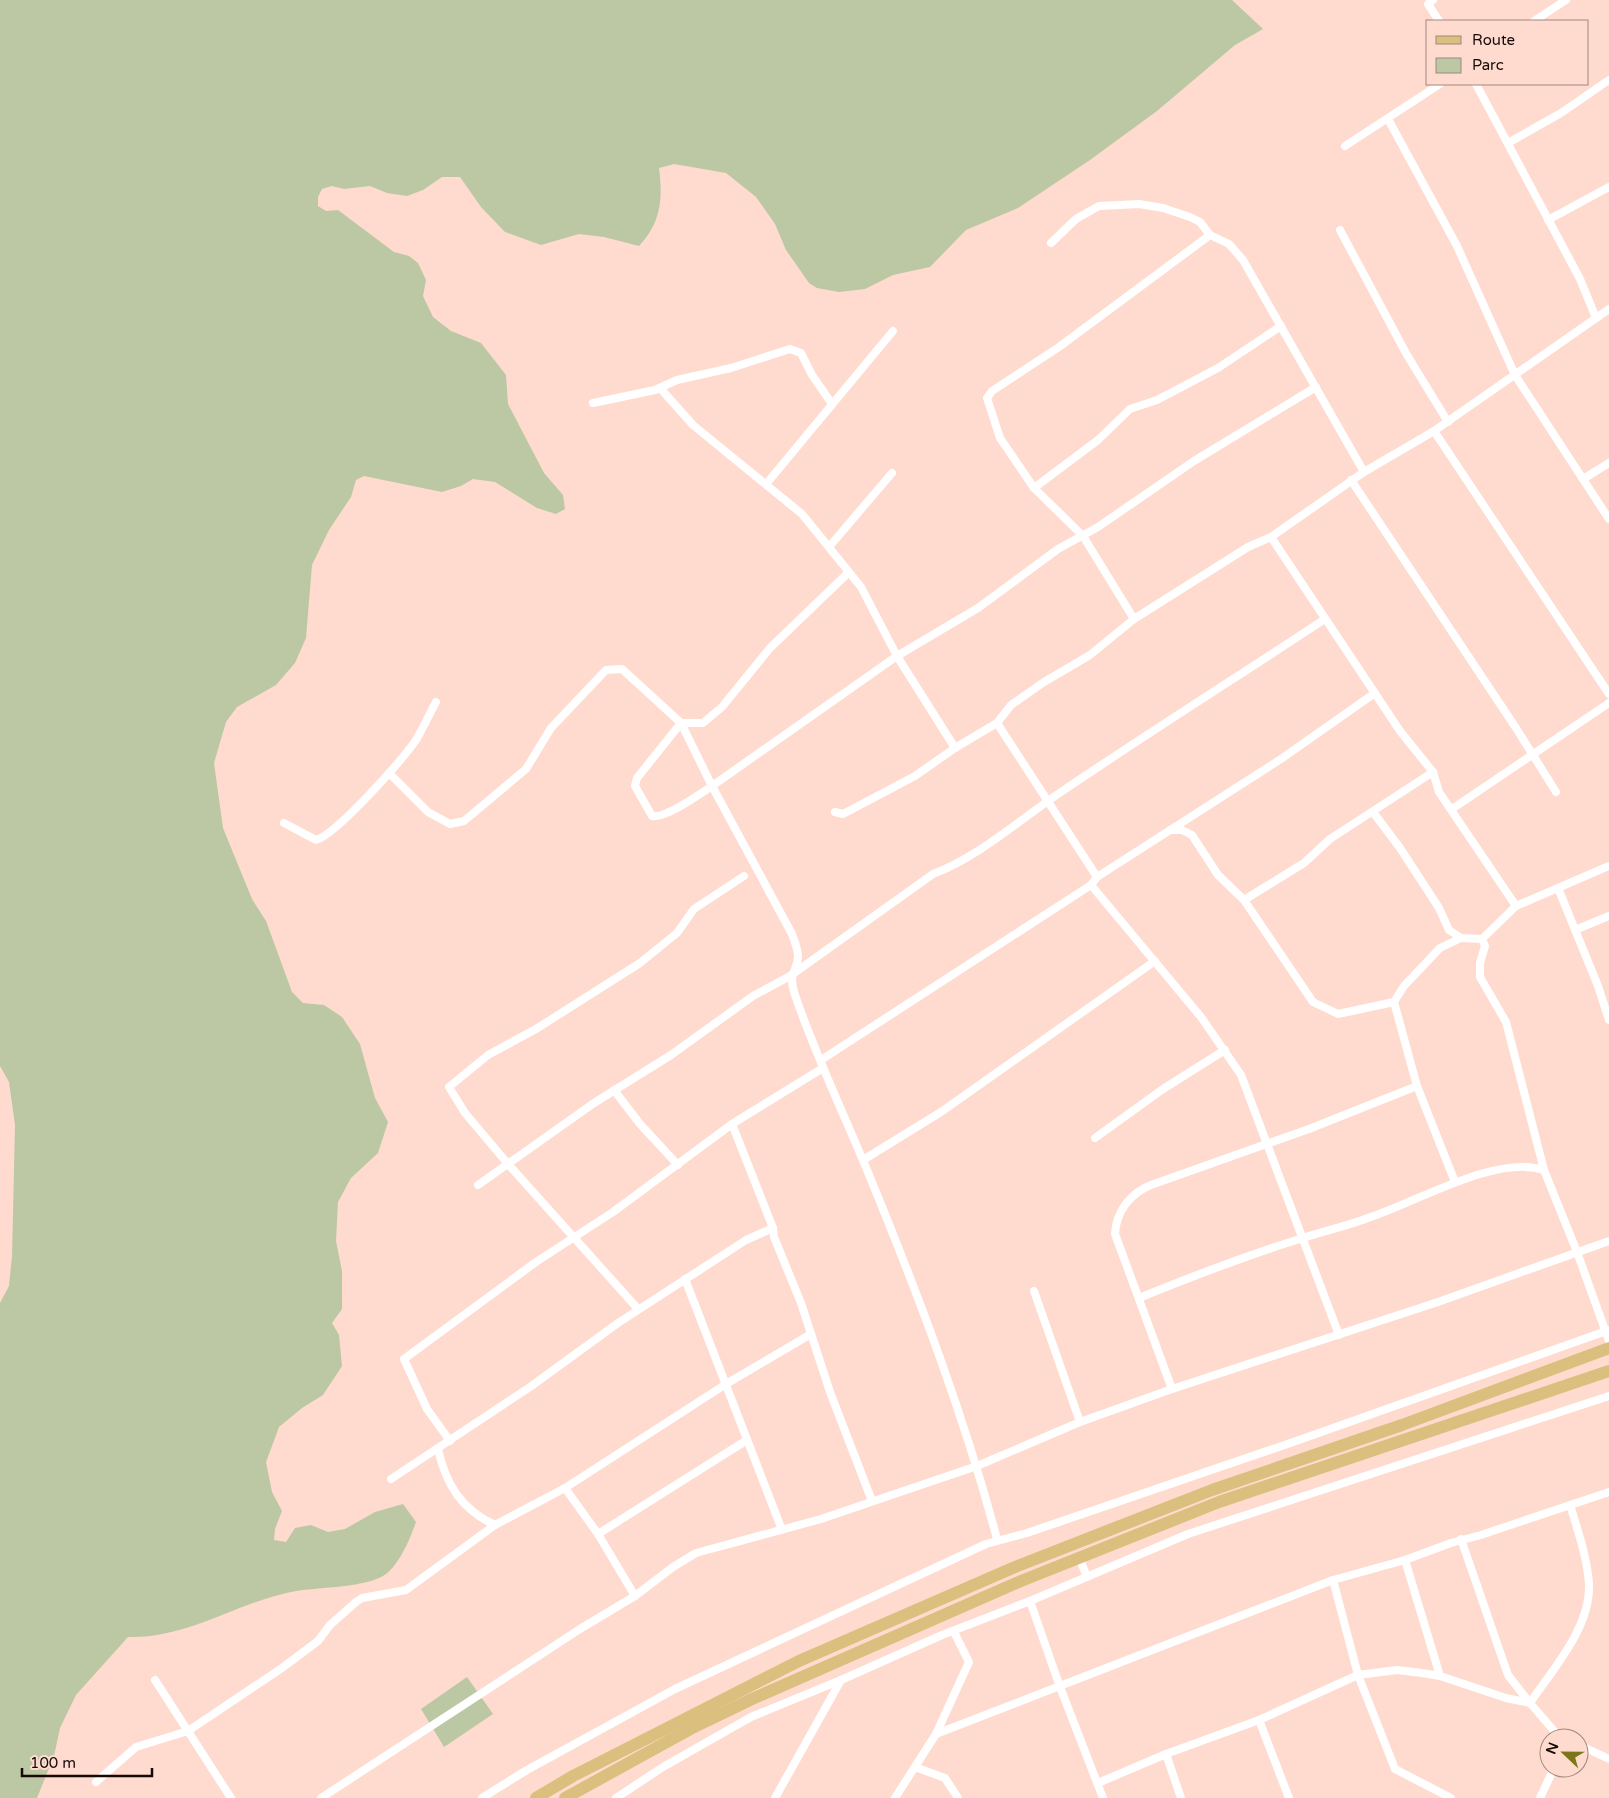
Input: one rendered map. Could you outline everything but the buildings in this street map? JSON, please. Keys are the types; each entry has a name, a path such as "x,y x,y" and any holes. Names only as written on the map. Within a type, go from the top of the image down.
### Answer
{"main road":[{"path":"536,1798 582,1771 799,1661 996,1575 1212,1490 1402,1425 1609,1348"},
{"path":"565,1798 694,1728 752,1699 1021,1580 1219,1502 1609,1371"}],"street":[{"path":"1433,0 1428,4 1438,20"},
{"path":"1536,20 1566,0"},
{"path":"1508,143 1562,113 1609,80"},
{"path":"1345,146 1439,85"},
{"path":"1477,85 1580,279 1596,318"},
{"path":"1388,119 1457,246 1515,375 1609,518"},
{"path":"1548,220 1609,187"},
{"path":"1051,242 1076,219 1099,206 1116,204 1163,208 1200,222 1210,234 1229,244 1243,260 1364,472"},
{"path":"1340,230 1407,355 1448,422"},
{"path":"1134,619 1083,536 1034,488 1000,438 987,398 992,391 1059,348 1210,234"},
{"path":"835,812 844,814 915,776 955,748 997,723 1012,705 1044,682 1090,656 1134,619 1248,547 1271,537 1351,480 1448,422 1609,309"},
{"path":"1034,488 1098,440 1130,409 1157,400 1218,368 1281,326"},
{"path":"767,484 893,331"},
{"path":"594,403 660,388 677,380 731,368 790,348 801,353 809,370 831,399 832,404"},
{"path":"681,723 635,783 636,789 650,815 655,817 680,806 712,786 896,656 978,608 1058,548 1083,536 1194,461 1316,387"},
{"path":"660,388 693,425 802,514 861,587 896,656 955,748"},
{"path":"1434,431 1609,694"},
{"path":"1584,479 1609,463"},
{"path":"829,547 892,473"},
{"path":"1351,480 1533,754 1556,792"},
{"path":"1271,537 1400,731 1433,772 1439,792 1516,906"},
{"path":"681,723 703,723 722,707 770,648 849,572"},
{"path":"478,1186 614,1090 672,1055 753,996 790,976 933,874 952,867 1003,834 1048,801 1325,619"},
{"path":"389,773 428,812 450,824 464,821 526,769 551,728 606,670 622,670 681,723 712,786 792,934 798,956 790,976 822,1064 863,1160 922,1311 977,1466 997,1539"},
{"path":"450,1442 427,1409 404,1359 574,1237 613,1212 732,1124 1091,885 1097,877 1281,759 1374,693"},
{"path":"284,823 303,834 319,840 337,825 389,773 416,740 436,702"},
{"path":"1452,810 1609,703"},
{"path":"997,723 1097,877"},
{"path":"1244,900 1304,863 1330,839 1433,772"},
{"path":"1373,812 1400,848 1439,908 1449,930 1461,938"},
{"path":"1170,830 1182,830 1192,834 1218,874 1244,900 1313,1002 1338,1014 1394,1002 1404,986 1440,948 1461,938 1482,939 1516,906 1609,866"},
{"path":"638,1309 508,1164 449,1090 450,1085 488,1055 536,1029 640,963 677,934 694,909 744,876"},
{"path":"1091,885 1155,961 1225,1050 1246,1086 1304,1237 1339,1335"},
{"path":"1558,888 1609,1020"},
{"path":"1575,930 1609,916"},
{"path":"1482,939 1485,946 1480,963 1480,977 1506,1022 1544,1170 1577,1252 1607,1331 1609,1341"},
{"path":"863,1160 942,1112 1155,961"},
{"path":"1394,1002 1417,1086 1455,1182"},
{"path":"1095,1138 1163,1088 1225,1050"},
{"path":"1172,1389 1115,1234 1118,1218 1130,1198 1135,1192 1151,1185 1417,1086"},
{"path":"614,1090 640,1124 678,1165"},
{"path":"732,1124 773,1228 774,1237 811,1334 830,1392 872,1501"},
{"path":"1139,1298 1304,1237 1382,1214 1455,1182 1518,1167 1534,1166 1544,1170"},
{"path":"391,1479 450,1442 638,1309 746,1240 773,1228"},
{"path":"321,1798 556,1645 635,1596 673,1567 696,1553 821,1520 977,1466 1080,1422 1172,1389 1438,1302 1609,1241"},
{"path":"686,1279 782,1530"},
{"path":"1034,1291 1080,1422"},
{"path":"482,1798 527,1770 674,1689 997,1539 1027,1533 1300,1440 1607,1331"},
{"path":"96,1782 136,1747 188,1731 288,1664 318,1640 330,1624 362,1598 406,1590 496,1525 565,1488 726,1384 811,1334"},
{"path":"615,1798 750,1717 1188,1534 1609,1396"},
{"path":"598,1534 747,1440"},
{"path":"438,1449 447,1478 467,1508 475,1515 496,1525"},
{"path":"565,1488 598,1534 635,1596"},
{"path":"936,1734 1333,1580 1405,1560 1461,1539 1481,1535 1609,1492"},
{"path":"1530,1703 1569,1645 1586,1611 1589,1586 1584,1555 1570,1505"},
{"path":"1461,1539 1508,1675 1552,1728"},
{"path":"1079,1557 1087,1577"},
{"path":"1405,1560 1440,1676"},
{"path":"1333,1580 1358,1675 1395,1769 1451,1798"},
{"path":"1030,1601 1060,1687 1103,1798"},
{"path":"895,1798 936,1734 970,1662 954,1632"},
{"path":"1098,1783 1166,1754 1259,1720 1358,1675 1397,1670 1440,1676 1506,1698 1530,1703"},
{"path":"155,1680 230,1798"},
{"path":"775,1798 842,1680"},
{"path":"1259,1720 1289,1798"},
{"path":"1589,1750 1609,1759"},
{"path":"1166,1754 1181,1798"},
{"path":"915,1767 945,1778 958,1798"},
{"path":"1540,1798 1549,1778"},
{"path":"1427,1798 1431,1789"}],"green space":[{"path":"0,0 1232,0 1263,29 1235,45 1157,111 1090,160 1018,208 966,230 930,267 893,275 865,289 839,292 817,288 809,283 786,250 775,224 756,197 726,173 674,164 659,168 661,190 659,210 652,228 639,246 604,237 579,234 541,245 505,232 481,207 460,177 442,177 423,190 407,196 387,193 370,186 344,189 332,186 322,189 318,197 318,206 326,211 338,210 394,252 409,256 418,263 426,280 423,296 433,317 451,331 481,343 506,375 508,404 544,473 563,495 565,509 556,514 537,508 495,482 473,479 461,486 442,492 364,476 356,480 351,497 329,530 312,565 306,638 295,663 276,685 237,707 226,722 214,763 223,828 252,899 266,921 292,992 303,1003 324,1005 342,1017 360,1044 375,1098 388,1122 378,1153 351,1178 338,1202 336,1241 342,1271 342,1309 332,1323 339,1335 342,1366 323,1395 302,1408 279,1427 266,1462 272,1492 282,1511 275,1529 274,1540 286,1542 295,1528 311,1525 328,1532 345,1529 375,1512 403,1504 416,1522 408,1543 396,1564 378,1579 355,1584 296,1591 275,1596 172,1632 128,1637 76,1695 60,1728 54,1756 37,1798 0,1798 0,1303 9,1286 12,1256 15,1125 9,1082 0,1066"},
{"path":"467,1677 493,1714 444,1747 421,1709"}]}
